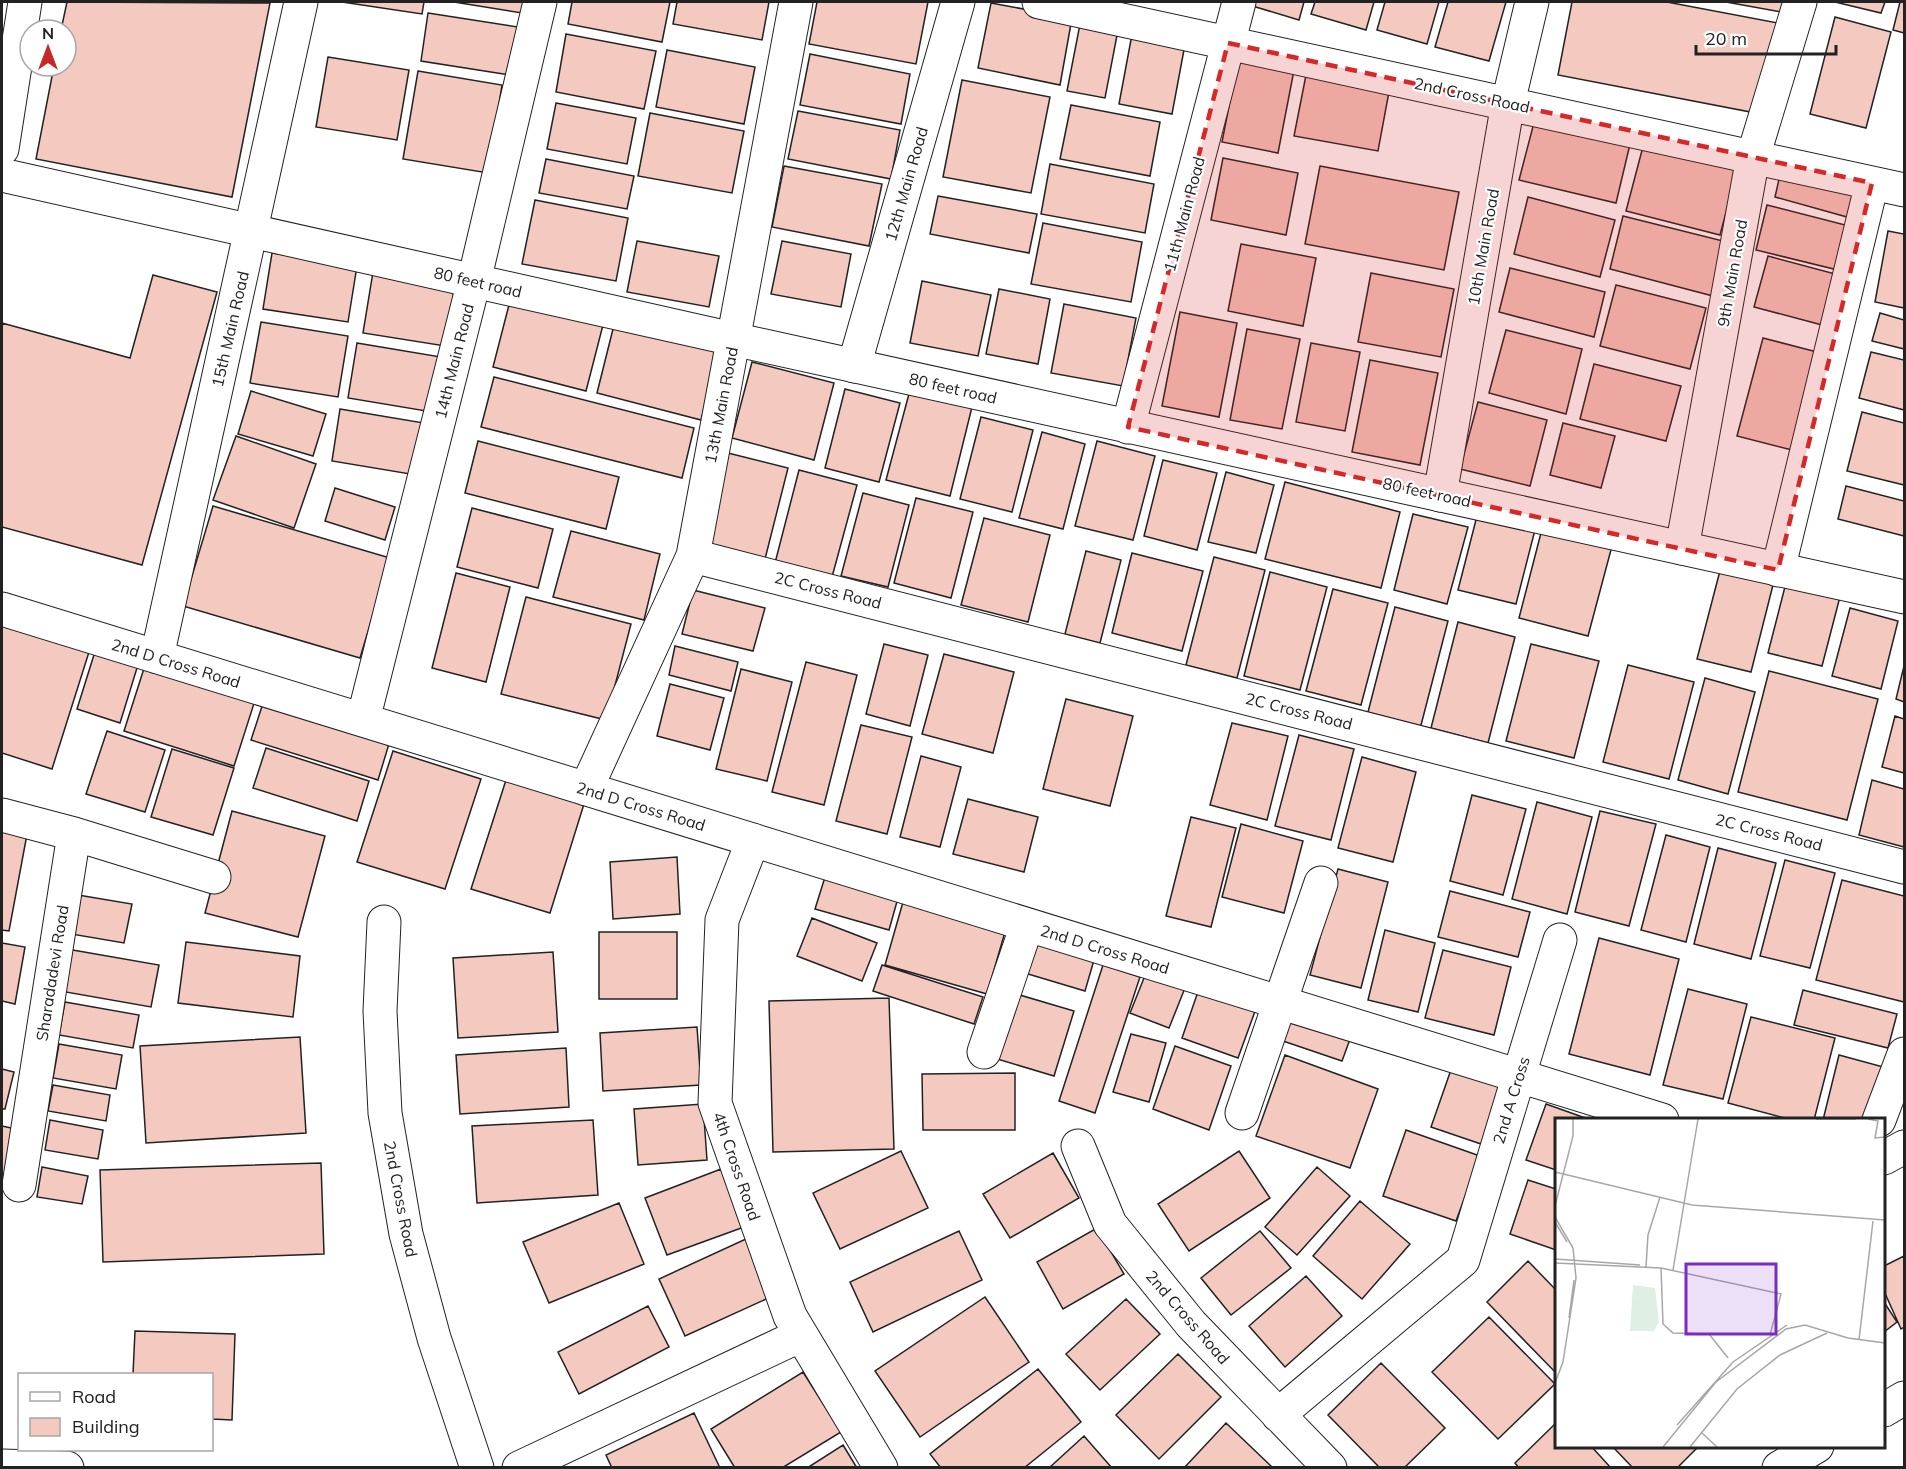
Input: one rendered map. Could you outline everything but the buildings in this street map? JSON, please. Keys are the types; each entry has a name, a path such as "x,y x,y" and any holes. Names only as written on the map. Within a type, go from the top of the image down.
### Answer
{"street":[{"path":"2,148 25,2"},
{"name":"15th Main Road","path":"157,657 301,2"},
{"name":"14th Main Road","path":"363,720 474,282 540,2"},
{"name":"13th Main Road","path":"586,789 693,556 796,2"},
{"name":"12th Main Road","path":"854,366 958,2"},
{"name":"2nd Cross Road","path":"1039,2 1905,190"},
{"name":"11th Main Road","path":"1128,427 1239,2"},
{"name":"10th Main Road","path":"1440,495 1508,103 1532,2"},
{"name":"9th Main Road","path":"1682,548 1754,157 1800,2"},
{"name":"80 feet road","path":"2,175 474,282 1905,597"},
{"path":"1778,570 1872,183"},
{"name":"2C Cross Road","path":"693,556 1905,867"},
{"name":"2nd D Cross Road","path":"2,609 1659,1118"},
{"path":"2,815 74,834 214,877"},
{"name":"Sharadadevi Road","path":"19,1185 74,834"},
{"name":"4th Cross Road","path":"753,840 722,920 715,1102 790,1316 881,1467"},
{"path":"1242,1113 1321,883"},
{"name":"2nd Cross Road","path":"384,922 380,1011 386,1124 406,1234 434,1338 477,1467"},
{"path":"984,1052 1027,925"},
{"name":"2nd A Cross","path":"1278,1415 1462,1260 1560,940"},
{"path":"1880,1118 1905,1054"},
{"name":"2nd Cross Road","path":"1078,1146 1110,1224 1191,1324 1330,1467"},
{"path":"1885,1157 1905,1147"},
{"path":"519,1467 801,1335"},
{"path":"1885,1409 1905,1398"},
{"path":"1770,1448 1774,1467"},
{"path":"1779,1467 1813,1448"},
{"path":"2,1466 67,1467"}],"highlighted area":[{"path":"1228,43 1872,183 1778,570 1128,427"}]}
